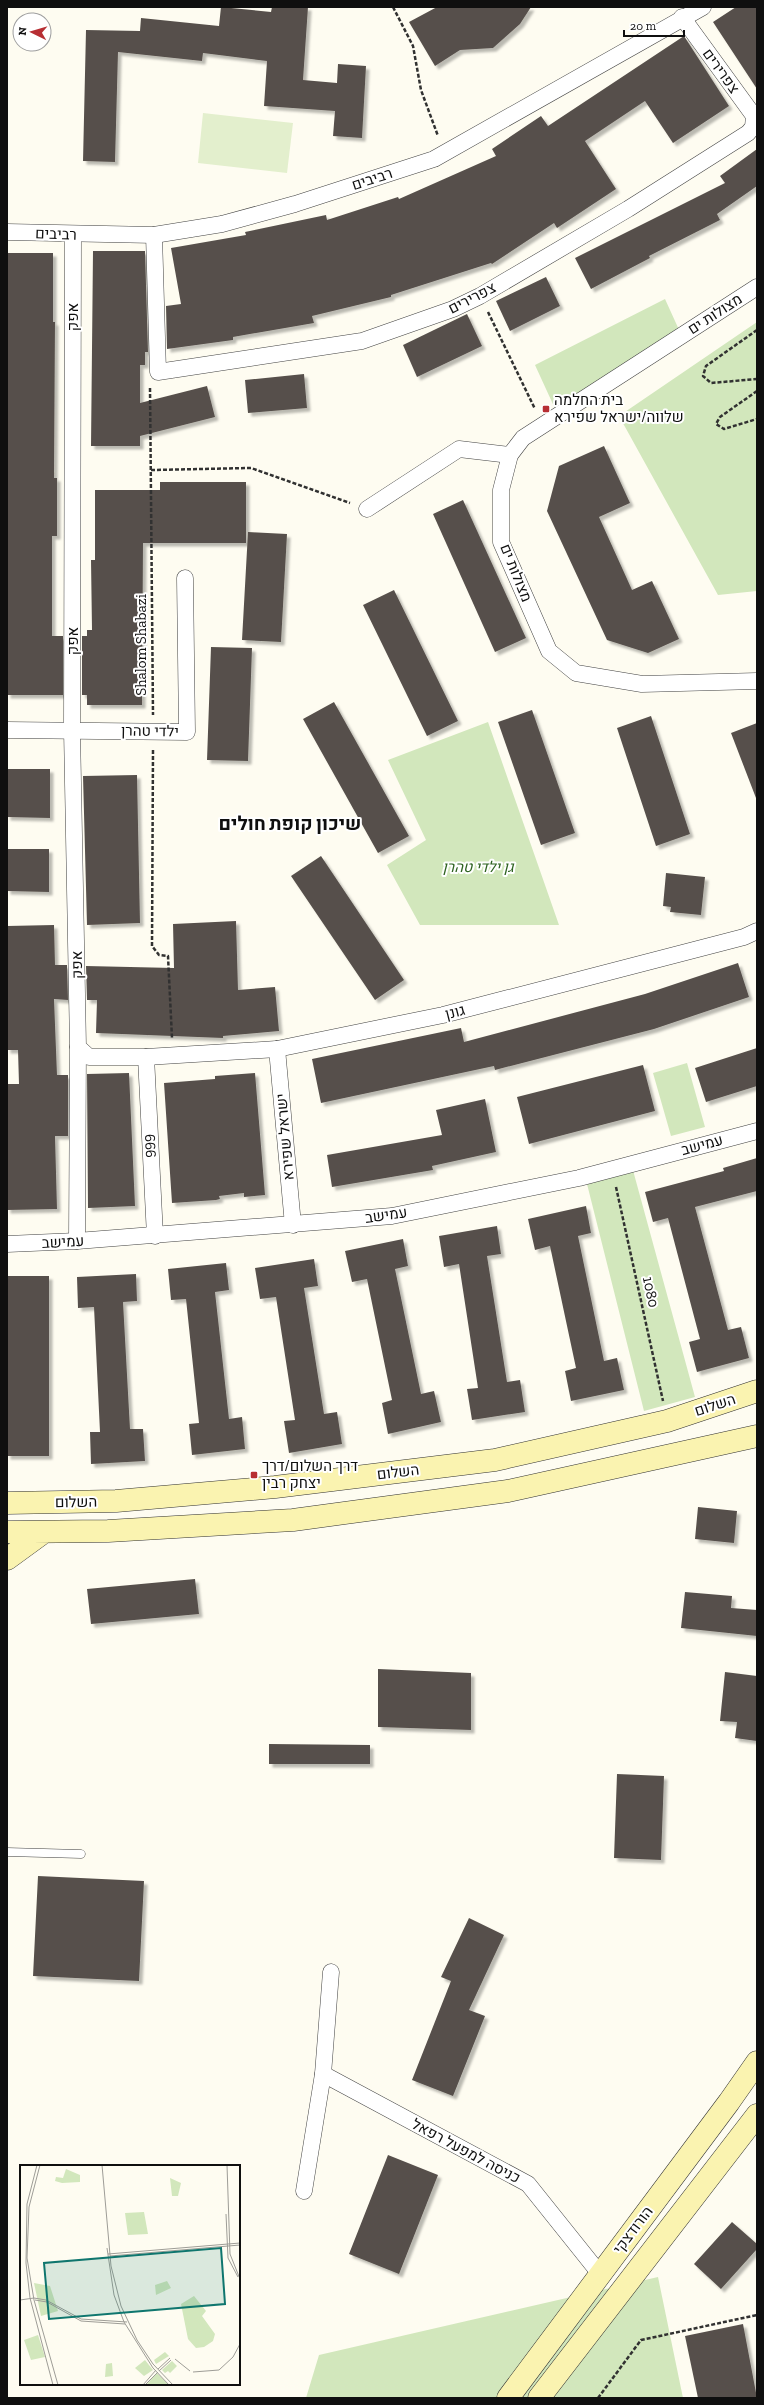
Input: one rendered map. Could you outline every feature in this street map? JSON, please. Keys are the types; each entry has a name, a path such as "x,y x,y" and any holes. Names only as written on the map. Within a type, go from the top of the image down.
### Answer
{"main road":[{"name":"השלום","path":"7,1503 116,1501 276,1487 479,1462 667,1421 757,1391"},
{"name":"השלום","path":"7,1532 108,1531 292,1520 500,1492 757,1436"},
{"path":"7,1559 44,1532"},
{"name":"הורודצקי","path":"508,2398 729,2102 757,2062"},
{"name":"הורודצקי","path":"539,2398 757,2115"}],"street":[{"name":"רביבים","path":"7,232 73,235 154,235 222,224 295,204 434,159 702,7"},
{"name":"צפרירים","path":"158,372 362,341 453,309 480,296 628,209 748,133 753,126 754,116 682,17"},
{"name":"אפק","path":"73,235 72,730 78,1047 77,1242"},
{"path":"154,235 158,372"},
{"name":"מצולות ים","path":"757,286 523,438 510,455 501,490 501,542 549,651 576,673 642,684 757,681"},
{"path":"367,509 459,449 510,455"},
{"name":"ילדי טהרן","path":"7,730 187,732 186,578"},
{"name":"גונן","path":"146,1056 276,1049 443,1015 737,939 757,931"},
{"path":"78,1047 90,1057 146,1056"},
{"name":"ישראל שפירא","path":"276,1049 293,1225"},
{"name":"666","path":"146,1056 155,1236"},
{"name":"עמישב","path":"7,1244 77,1242 392,1216 579,1178 757,1131"},
{"path":"304,2191 324,2074 331,1972"},
{"name":"כניסה למפעל רפאל","path":"324,2074 528,2184 600,2274"}],"lane":[{"path":"7,1852 81,1854"}],"path":[{"path":"393,7 413,46 421,90 444,152"},
{"path":"480,296 543,426"},
{"path":"757,330 706,366 703,376 711,383 757,379"},
{"name":"Shalom Shabazi","path":"158,372 150,373 153,731 152,946 159,955 168,956 172,1045"},
{"path":"757,390 720,417 716,424 724,428 757,419"},
{"path":"151,470 251,468 367,509"},
{"name":"1080","path":"612,1169 667,1421"},
{"path":"598,2398 642,2340 757,2315"}],"green space":[{"path":"203,113 293,123 287,173 198,163"},
{"path":"665,299 680,332 557,413 535,365"},
{"path":"757,322 757,591 718,595 619,416"},
{"name":"גן ילדי טהרן","path":"488,722 559,925 420,925 387,865 426,840 388,760"},
{"path":"687,1063 705,1127 671,1136 653,1073"},
{"path":"631,1163 695,1397 644,1411 585,1176"},
{"path":"658,2277 683,2398 306,2398 319,2355"}],"building":[{"path":"221,7 271,12 272,7 308,7 303,80 337,83 338,64 366,66 362,138 333,136 335,111 264,106 267,61 203,53 202,61 118,52 115,162 83,161 86,30 140,31 141,18 219,26"},
{"path":"437,7 531,7 520,24 493,48 460,50 435,66 409,22"},
{"path":"736,7 757,7 757,89 713,22"},
{"path":"684,36 729,106 673,143 645,101 585,141 616,189 557,228 554,223 492,264 491,263 391,295 391,297 312,316 314,323 233,337 233,340 167,349 166,306 181,304 171,248 246,235 245,232 326,215 327,220 398,197 399,199 496,156 492,149 541,116 548,126"},
{"path":"757,149 757,186 717,214 720,220 649,256 650,258 591,289 575,258 725,183 720,176"},
{"path":"93,251 145,251 148,352 145,352 145,365 140,365 140,403 207,386 215,417 140,436 140,446 91,446"},
{"path":"7,253 53,253 53,322 55,322 54,478 57,478 57,536 52,536 52,636 63,636 63,695 7,695"},
{"path":"546,277 560,306 510,331 496,301"},
{"path":"467,314 482,346 417,377 403,345"},
{"path":"304,374 307,408 248,413 245,380"},
{"path":"604,446 630,503 599,517 632,590 652,581 679,639 648,653 607,640 547,511 559,466"},
{"path":"160,482 246,482 246,543 143,543 142,705 87,705 87,695 82,695 82,636 87,636 87,630 92,630 91,560 95,560 95,490 160,490"},
{"path":"463,500 526,638 495,652 433,514"},
{"path":"248,532 287,534 281,642 242,640"},
{"path":"394,590 458,721 427,736 363,605"},
{"path":"211,647 252,648 248,761 207,760"},
{"path":"334,702 409,836 378,853 303,719"},
{"path":"532,710 575,833 541,845 498,722"},
{"path":"651,716 690,834 656,846 617,728"},
{"path":"757,723 757,798 756,798 731,733"},
{"path":"7,769 50,769 50,818 7,817"},
{"path":"137,775 140,923 87,925 83,776"},
{"path":"7,849 49,849 49,892 7,891"},
{"path":"321,856 404,980 375,1000 291,876"},
{"path":"666,873 705,877 701,915 670,912 671,907 663,906"},
{"path":"236,921 238,990 275,987 279,1031 223,1036 223,1038 96,1033 97,1000 87,1000 86,966 174,968 173,924"},
{"path":"54,925 55,965 67,965 68,1000 54,999 57,1075 68,1075 68,1136 55,1136 57,1209 7,1210 7,1084 19,1084 18,1050 7,1050 7,926"},
{"path":"738,963 749,997 654,1029 495,1070 494,1066 321,1103 312,1059 461,1028 464,1042 645,994"},
{"path":"757,1048 757,1086 706,1102 695,1068"},
{"path":"643,1065 655,1111 529,1144 517,1097"},
{"path":"129,1073 135,1206 88,1208 87,1074"},
{"path":"255,1073 265,1195 244,1197 244,1193 219,1196 220,1199 216,1200 172,1203 164,1083 215,1079 215,1076"},
{"path":"485,1099 496,1152 432,1166 433,1170 332,1187 327,1155 442,1135 436,1110"},
{"path":"757,1158 757,1191 695,1207 728,1330 741,1327 749,1358 697,1372 689,1342 700,1339 668,1218 653,1222 645,1192 724,1171 723,1168"},
{"path":"586,1206 591,1233 578,1236 604,1361 617,1358 624,1390 571,1401 565,1371 576,1368 550,1246 535,1250 528,1219"},
{"path":"497,1226 501,1254 487,1256 507,1382 520,1380 525,1412 472,1420 467,1389 478,1388 459,1264 444,1267 439,1236"},
{"path":"403,1239 408,1266 395,1269 421,1394 434,1391 441,1422 388,1434 382,1403 392,1400 367,1279 352,1282 345,1251"},
{"path":"314,1259 318,1286 304,1288 324,1414 337,1412 342,1444 289,1453 284,1421 295,1420 276,1297 260,1299 255,1268"},
{"path":"226,1263 229,1290 215,1292 229,1419 242,1417 245,1449 192,1455 189,1424 199,1423 186,1299 171,1300 168,1269"},
{"path":"136,1274 137,1301 123,1302 130,1429 143,1429 145,1461 91,1464 90,1432 100,1432 94,1307 78,1308 77,1277"},
{"path":"7,1276 49,1276 49,1456 7,1456"},
{"path":"698,1507 737,1511 734,1543 695,1539"},
{"path":"195,1579 199,1614 91,1624 87,1589"},
{"path":"685,1592 732,1596 731,1608 757,1610 757,1636 681,1628"},
{"path":"378,1669 471,1673 471,1730 378,1727"},
{"path":"725,1672 757,1676 757,1741 735,1738 737,1722 720,1721"},
{"path":"269,1744 370,1745 370,1764 269,1764"},
{"path":"617,1774 664,1776 661,1860 614,1858"},
{"path":"38,1876 144,1881 139,1981 33,1976"},
{"path":"469,1918 504,1935 469,2010 485,2016 453,2096 412,2080 451,1981 441,1977"},
{"path":"388,2155 438,2175 399,2274 349,2254"},
{"path":"732,2222 757,2244 757,2249 721,2289 694,2264"},
{"path":"743,2324 757,2398 698,2398 685,2336"}],"place":[{"name":"בית החלמה שלווה/ישראל שפירא","path":"546,409"},
{"name":"דרך השלום/דרך יצחק רבין","path":"254,1475"}],"district":[{"name":"שיכון קופת חולים","path":"290,823"}]}
